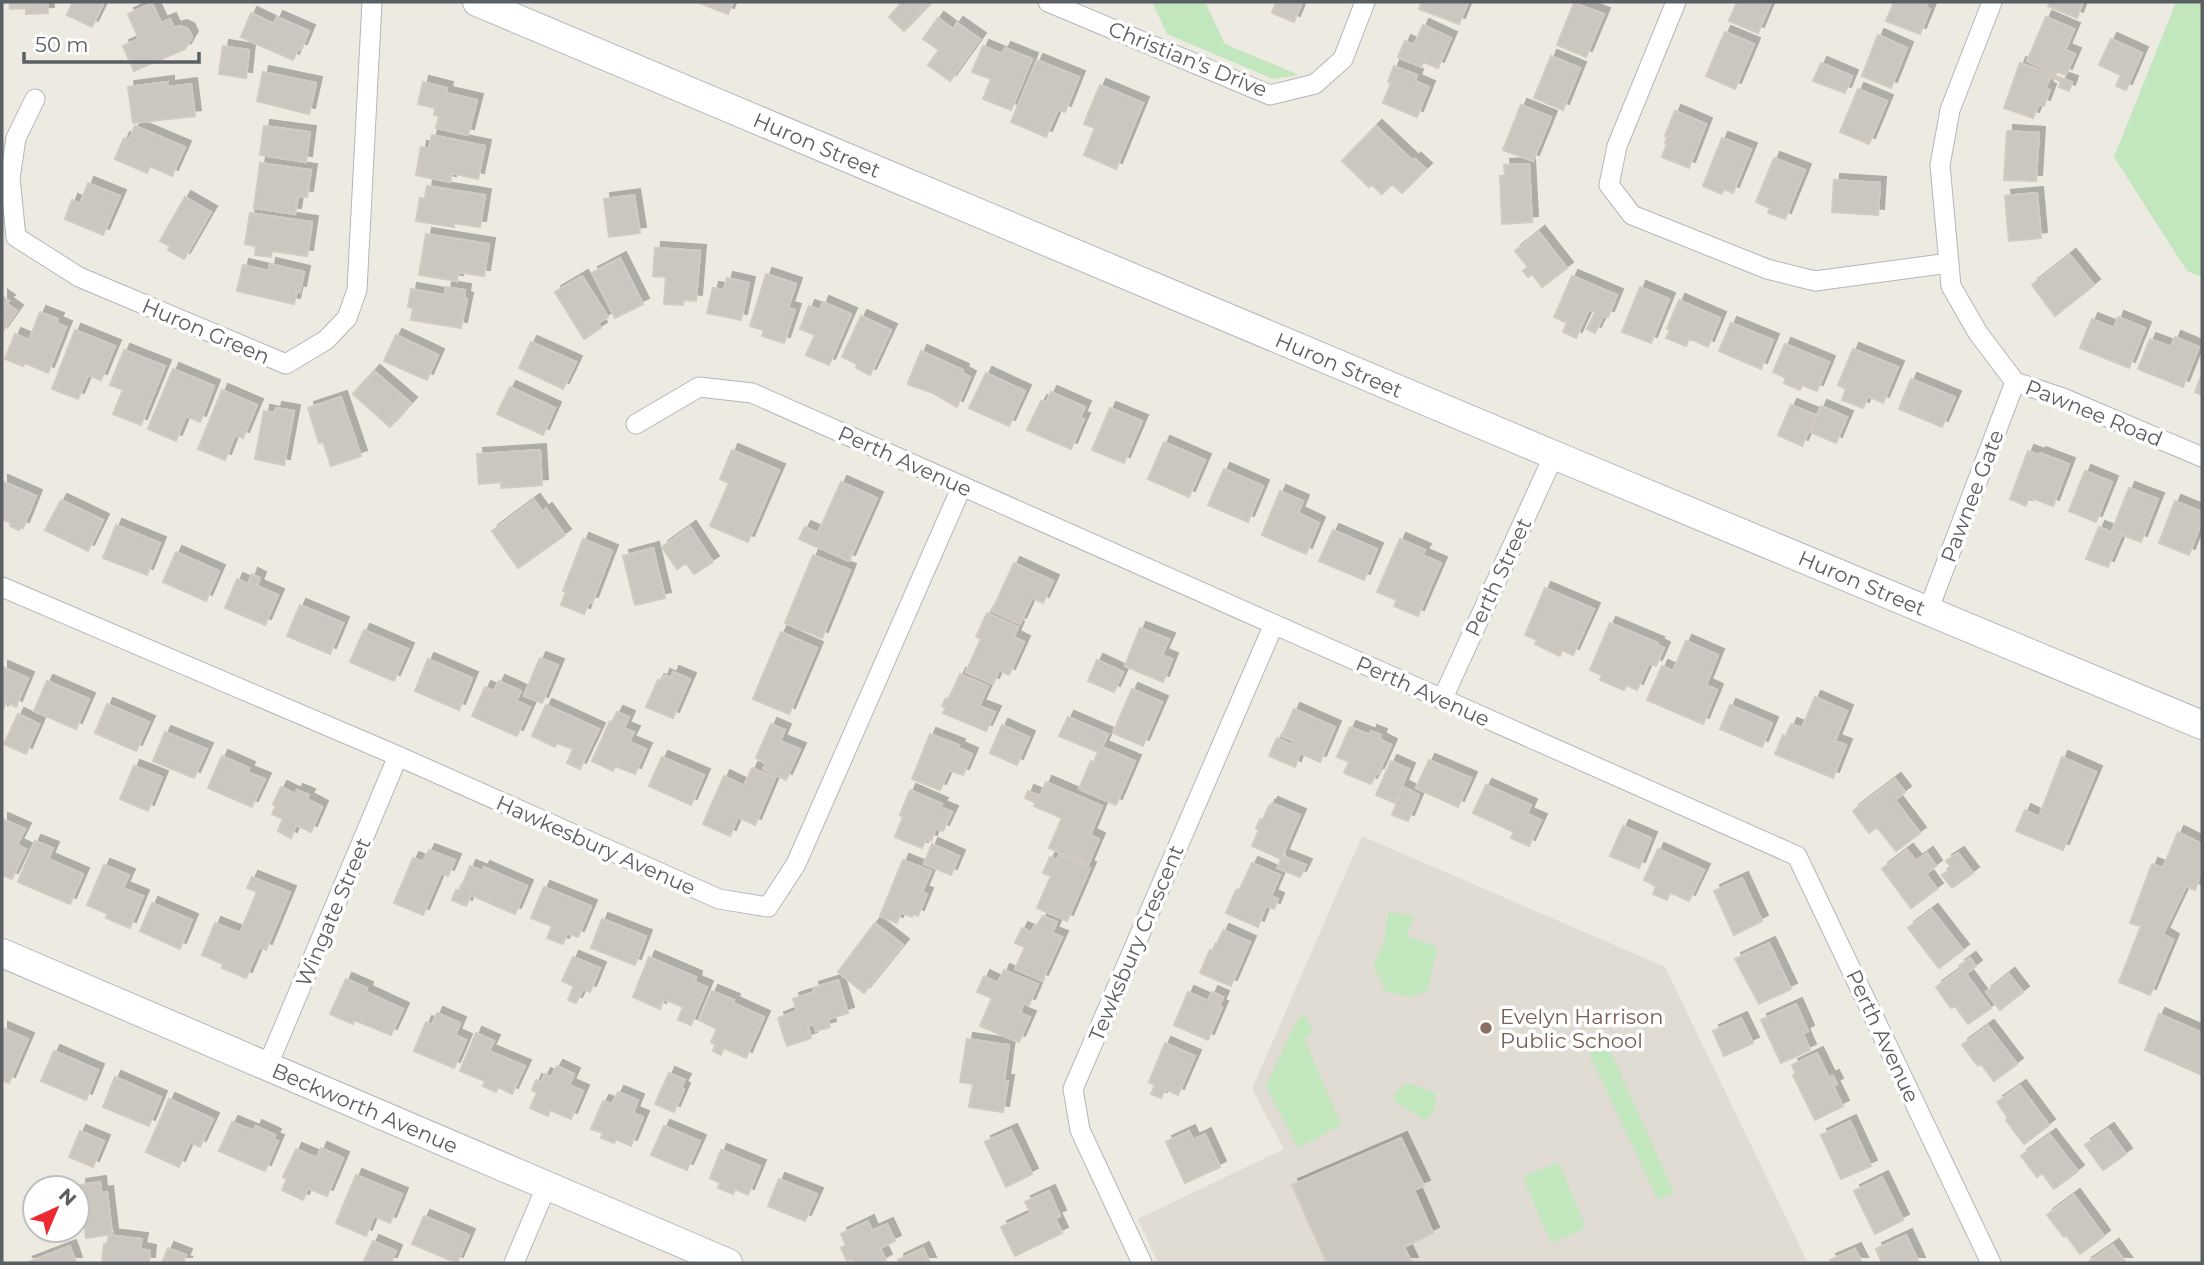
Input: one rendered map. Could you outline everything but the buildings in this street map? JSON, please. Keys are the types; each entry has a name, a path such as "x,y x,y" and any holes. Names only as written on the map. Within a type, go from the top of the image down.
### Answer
{"main road":[{"name":"Huron Street","path":"477,2 2202,725"},
{"name":"Beckworth Avenue","path":"2,953 728,1263"}],"street":[{"name":"Huron Green","path":"35,99 16,138 10,178 16,237 79,277 286,364 326,340 347,318 357,290 372,2"},
{"name":"Christian's Drive","path":"1048,2 1270,95 1315,83 1343,59 1365,2"},
{"path":"1676,2 1617,146 1609,185 1632,215 1767,269 1815,281 1949,263"},
{"name":"Pawnee Road","path":"1992,2 1950,110 1940,165 1951,286 1978,333 2015,382 2063,398 2202,457"},
{"name":"Pawnee Gate","path":"1928,611 2015,382"},
{"name":"Perth Avenue","path":"636,424 699,387 752,393 1797,856 1991,1263"},
{"name":"Perth Street","path":"1442,700 1554,455"},
{"name":"Hawkesbury Avenue","path":"2,587 398,756 719,900 768,907 796,864 962,486"},
{"name":"Tewksbury Crescent","path":"1142,1263 1080,1130 1073,1089 1274,624"},
{"name":"Wingate Street","path":"267,1066 398,756"},
{"path":"514,1263 547,1185"}],"shaded area":[{"name":"Evelyn Harrison Public School","path":"1362,836 1665,967 1808,1263 1158,1263 1138,1219 1284,1149 1252,1089"}],"green space":[{"path":"1152,2 1205,2 1225,44 1299,75 1273,79 1167,34"},
{"path":"2176,2 2202,2 2202,277 2187,271 2114,157"},
{"path":"1388,912 1414,916 1407,936 1438,947 1427,991 1409,997 1386,992 1373,965 1384,943"},
{"path":"1304,1013 1313,1031 1305,1040 1341,1125 1298,1148 1266,1086 1295,1024"},
{"path":"1603,1035 1674,1192 1658,1200 1584,1043"},
{"path":"1412,1084 1435,1093 1434,1108 1425,1120 1395,1102 1394,1094 1404,1085"},
{"path":"1559,1162 1586,1228 1551,1243 1523,1177"}],"place":[{"name":"Evelyn Harrison Public School","path":"1486,1028"}]}
